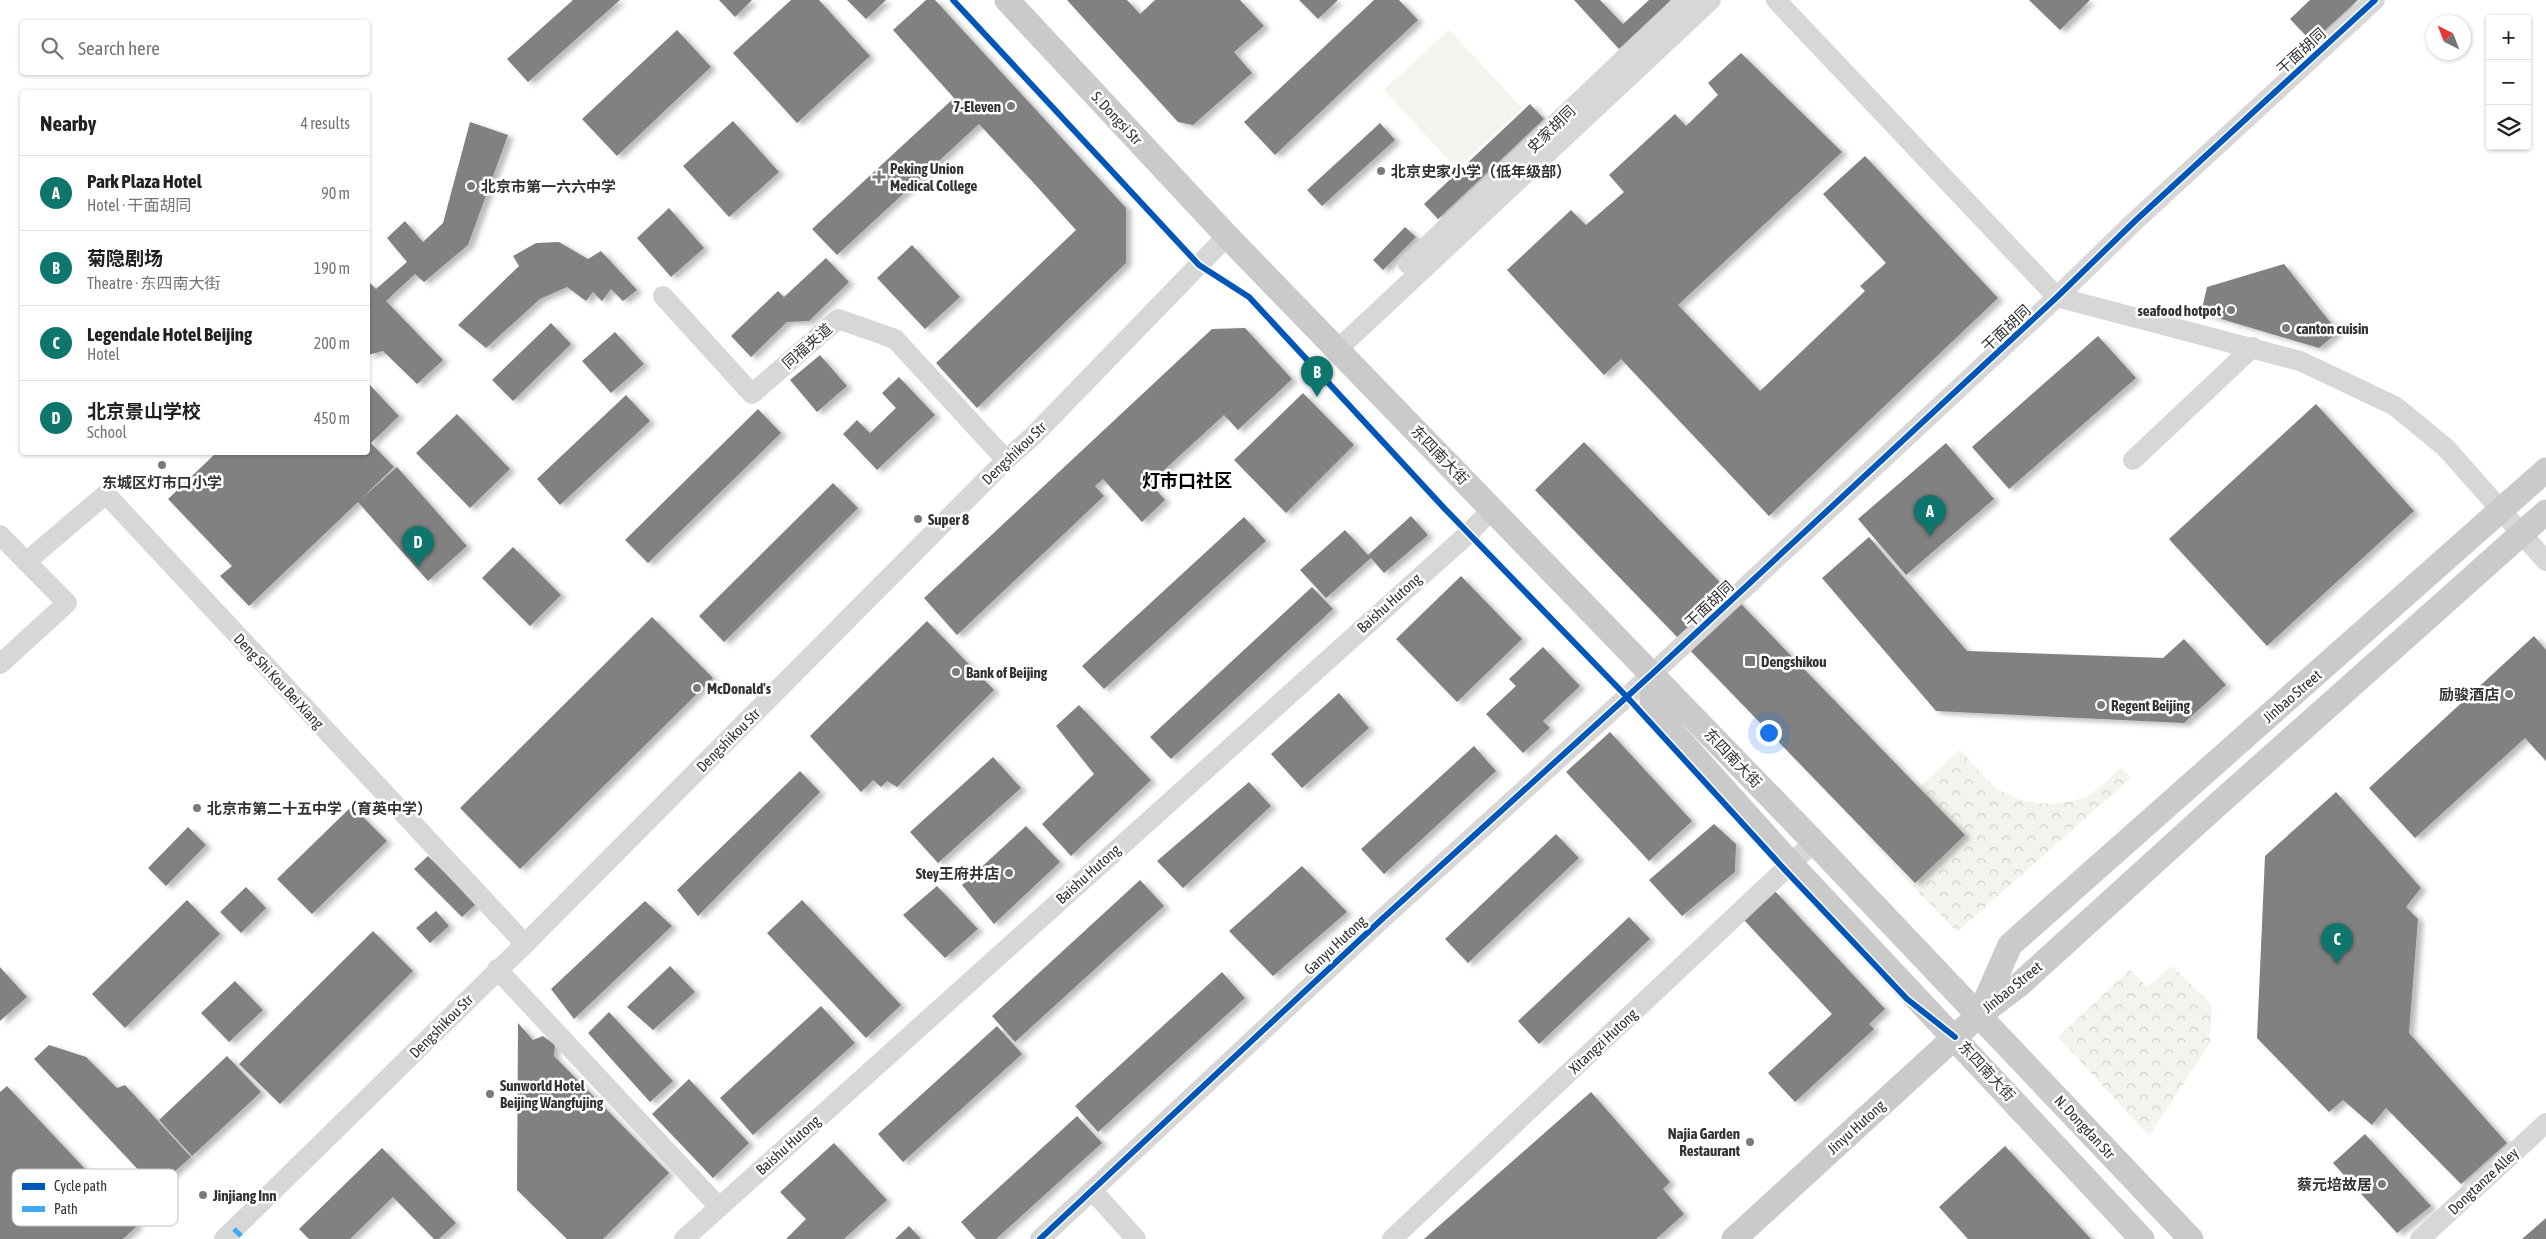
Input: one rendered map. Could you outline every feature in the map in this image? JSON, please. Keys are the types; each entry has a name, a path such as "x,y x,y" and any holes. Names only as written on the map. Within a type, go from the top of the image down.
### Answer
{"main road":[{"name":"S. Dongsi Str","path":"1007,0 1227,236"},
{"name":"东四南大街","path":"1227,236 1334,344 1979,1015"},
{"name":"Jinbao Street","path":"1979,1015 2010,945 2546,470"},
{"name":"Jinbao Street","path":"1979,1015 2019,985 2216,806 2546,512"},
{"name":"东四南大街","path":"1652,674 1652,709 1791,864 1955,1037 2142,1239"},
{"name":"Jinyu Hutong","path":"1734,1239 1979,1015"},
{"name":"N. Dongdan Str","path":"1979,1015 2191,1239"}],"street":[{"name":"史家胡同","path":"1334,344 1686,0"},
{"path":"1334,344 1711,0"},
{"path":"1776,0 2057,297 2253,347 2300,361 2395,406 2446,448 2546,561"},
{"name":"干面胡同","path":"1652,674 2057,297 2135,221 2375,0"},
{"name":"Dengshikou Str","path":"224,1239 497,969 525,944 1006,460 1033,436 1227,236"},
{"name":"同福夹道","path":"663,296 752,394 838,319 895,339 1006,460"},
{"path":"2134,460 2253,347"},
{"name":"Deng Shi Kou Bei Xiang","path":"26,562 106,494 525,944"},
{"name":"Baishu Hutong","path":"684,1239 1468,533 1492,509"},
{"path":"0,536 67,603 0,664"},
{"name":"Ganyu Hutong","path":"1040,1239 1381,920 1652,674"},
{"name":"Xitangzi Hutong","path":"1392,1239 1814,842"},
{"path":"497,969 719,1207"},
{"name":"Dongtanze Alley","path":"2420,1239 2546,1123"},
{"path":"1092,1190 1136,1239"}],"green space":[{"path":"1449,30 1522,108 1457,169 1384,90"},
{"path":"1960,750 1982,775 1997,788 2016,798 2038,803 2061,803 2087,796 2108,781 2121,768 2131,778 1957,932 1865,836"},
{"path":"2172,966 2212,1005 2210,1043 2149,1136 2058,1037 2130,970 2147,987"}],"building":[{"path":"573,0 620,0 528,82 507,59"},
{"path":"719,0 752,0 735,17"},
{"path":"791,0 819,0 870,56 797,123 733,53"},
{"path":"847,0 886,0 866,19"},
{"path":"926,0 935,0 1126,208 1126,263 977,408 936,363 1076,230 1031,180 979,124 837,255 812,229 954,98 893,30"},
{"path":"1067,0 1127,0 1140,14 1155,0 1240,0 1264,26 1234,52 1252,73 1193,125 1178,122"},
{"path":"1299,0 1338,0 1318,19"},
{"path":"1374,0 1399,0 1418,20 1275,155 1244,122"},
{"path":"1574,0 1600,0 1623,24 1649,0 1671,0 1619,49"},
{"path":"2029,0 2090,0 2060,30"},
{"path":"2310,0 2358,0 2312,42 2290,19"},
{"path":"677,30 711,67 617,156 582,119"},
{"path":"1741,53 1842,152 1678,305 1760,391 1865,291 1860,286 1886,263 1823,194 1865,156 1998,298 1769,516 1621,359 1604,375 1507,270 1571,210 1586,225 1624,192 1609,175 1675,114 1686,126 1718,95 1708,83"},
{"path":"1530,104 1544,119 1438,219 1424,204"},
{"path":"733,121 779,172 729,217 683,166"},
{"path":"470,122 508,135 468,245 424,282 415,274 386,301 443,360 417,384 383,351 370,354 370,283 376,289 407,262 387,238 405,221 423,242 443,223"},
{"path":"1380,123 1395,140 1322,206 1307,190"},
{"path":"669,208 704,248 671,277 637,238"},
{"path":"1405,227 1416,237 1383,270 1373,260"},
{"path":"559,242 588,259 601,251 637,290 623,301 611,289 602,301 593,292 586,301 567,287 540,299 486,348 458,325 519,266 513,256 536,243"},
{"path":"912,245 960,297 925,329 877,278"},
{"path":"826,258 849,282 809,321 787,322 751,357 731,336 778,291 784,297"},
{"path":"2284,264 2338,332 2319,348 2201,313 2207,287"},
{"path":"551,323 571,344 513,401 492,380"},
{"path":"1245,328 1292,379 1238,430 1224,415 1150,483 1165,500 1142,522 1103,479 1095,486 1104,496 957,635 924,598 1212,329"},
{"path":"615,332 644,364 611,393 582,361"},
{"path":"2098,336 2136,378 2009,489 1972,447"},
{"path":"820,355 847,386 817,412 790,380"},
{"path":"899,377 935,415 877,470 843,434 857,420 870,433 896,408 882,393"},
{"path":"370,385 399,416 371,443 394,467 360,500 397,467 467,546 428,581 358,502 249,606 220,576 232,566 168,499 214,455 370,455"},
{"path":"1303,393 1354,445 1286,513 1234,460"},
{"path":"626,395 650,421 560,505 537,479"},
{"path":"2316,404 2414,511 2267,646 2169,539"},
{"path":"758,409 781,433 648,563 625,540"},
{"path":"457,414 510,469 470,508 416,453"},
{"path":"1584,442 1965,835 1915,883 1535,490"},
{"path":"1946,443 1994,499 1906,575 1858,519"},
{"path":"833,483 858,508 724,642 699,616"},
{"path":"1411,516 1428,535 1384,573 1371,558 1326,598 1300,570 1345,530 1368,555"},
{"path":"1244,517 1266,541 1104,689 1082,666"},
{"path":"1869,537 1967,651 2163,658 2184,639 2226,685 2184,723 1936,711 1822,578"},
{"path":"513,547 561,595 530,626 482,578"},
{"path":"1461,576 1522,639 1457,702 1396,639"},
{"path":"1312,587 1333,609 1171,759 1150,737"},
{"path":"652,617 713,678 520,869 460,808"},
{"path":"927,621 994,690 897,787 887,781 881,787 873,780 861,792 810,736"},
{"name":"励骏酒店","path":"2534,636 2546,650 2546,761 2525,738 2415,838 2369,788"},
{"path":"1543,647 1580,686 1543,721 1550,728 1523,753 1486,714 1516,686 1509,679"},
{"path":"1339,693 1369,728 1302,788 1271,754"},
{"path":"1079,705 1151,780 1071,856 1042,824 1094,774 1056,726"},
{"path":"1610,732 1692,821 1649,861 1566,772"},
{"path":"1474,746 1496,771 1384,874 1361,849"},
{"path":"993,757 1021,788 938,863 910,832"},
{"path":"800,771 820,792 698,916 677,890"},
{"path":"1249,782 1271,806 1183,888 1157,861"},
{"path":"2336,792 2421,888 2406,907 2418,919 2409,1033 2507,1143 2461,1184 2386,1108 2372,1125 2343,1100 2329,1112 2257,1038 2265,856"},
{"path":"352,806 387,841 312,914 277,879"},
{"path":"1714,824 1736,844 1735,872 1682,916 1649,880"},
{"path":"1026,826 1060,862 994,924 962,885"},
{"path":"188,827 206,845 166,886 148,868"},
{"path":"1556,834 1579,858 1468,963 1445,939"},
{"path":"428,856 476,904 462,917 414,869"},
{"path":"1302,866 1347,912 1273,976 1229,931"},
{"path":"1140,880 1164,906 1015,1042 992,1016"},
{"path":"937,886 978,929 945,958 903,915"},
{"path":"246,887 266,908 241,933 220,912"},
{"path":"1775,891 1885,1009 1869,1024 1874,1029 1795,1102 1768,1073 1832,1014 1744,920"},
{"path":"187,900 220,934 125,1028 92,994"},
{"path":"802,900 901,1005 866,1038 767,933"},
{"path":"645,901 672,926 574,1019 551,989"},
{"path":"436,911 449,926 430,943 416,928"},
{"path":"1629,917 1650,939 1539,1044 1518,1021"},
{"path":"373,931 413,971 280,1104 239,1064"},
{"path":"670,966 695,992 653,1030 627,1007"},
{"path":"0,967 27,997 0,1021"},
{"path":"1222,972 1245,998 1098,1132 1075,1106"},
{"path":"235,981 263,1010 229,1042 201,1013"},
{"path":"821,1006 855,1043 753,1135 720,1098"},
{"path":"609,1012 673,1081 650,1102 588,1033"},
{"path":"518,1023 533,1040 543,1036 555,1045 554,1056 669,1173 603,1239 567,1239 517,1190"},
{"path":"997,1026 1022,1054 903,1162 878,1134"},
{"path":"49,1045 86,1057 117,1088 125,1085 191,1157 178,1169 138,1169 34,1059"},
{"path":"227,1056 261,1092 192,1156 159,1120"},
{"path":"689,1079 749,1143 713,1178 652,1114"},
{"path":"7,1086 85,1169 12,1169 12,1226 137,1226 123,1239 0,1239 0,1092"},
{"path":"1591,1092 1670,1182 1663,1189 1684,1214 1656,1239 1424,1239"},
{"path":"1077,1116 1102,1143 996,1239 976,1239 961,1222"},
{"name":"蔡元培故居","path":"2365,1134 2431,1206 2397,1233 2333,1163"},
{"path":"834,1143 887,1200 844,1239 786,1239 806,1219 780,1192"},
{"path":"2005,1146 2091,1239 1968,1239 1939,1207"},
{"path":"382,1148 456,1223 439,1239 434,1239 393,1197 350,1239 309,1239 299,1229"},
{"path":"2546,1218 2546,1239 2522,1239"},
{"path":"909,1226 921,1239 895,1239"}],"marked path":[{"path":"234,1229 244,1239"}],"cycle path":[{"path":"953,0 1199,265 1249,297 1445,509 1627,697 1785,870 1907,999 1955,1037"},
{"path":"1040,1239 1381,920 1652,674 2057,297 2135,221 2375,0"}],"place":[{"name":"7-Eleven","path":"1011,106"},
{"name":"北京史家小学（低年级部）","path":"1381,171"},
{"name":"Peking Union Medical College","path":"879,177"},
{"name":"北京市第一六六中学","path":"471,186"},
{"name":"seafood hotpot","path":"2231,310"},
{"name":"canton cuisin","path":"2286,328"},
{"name":"菊隐剧场","path":"1317,397"},
{"name":"东城区灯市口小学","path":"162,465"},
{"name":"Super 8","path":"918,519"},
{"name":"Park Plaza Hotel","path":"1930,536"},
{"name":"北京景山学校","path":"418,567"},
{"name":"Dengshikou","path":"1750,661"},
{"name":"Bank of Beijing","path":"956,672"},
{"name":"McDonald's","path":"697,688"},
{"name":"励骏酒店","path":"2509,694"},
{"name":"Regent Beijing","path":"2101,705"},
{"name":"北京市第二十五中学（育英中学）","path":"197,808"},
{"name":"Stey王府井店","path":"1009,873"},
{"name":"Legendale Hotel Beijing","path":"2337,964"},
{"name":"Sunworld Hotel Beijing Wangfujing","path":"490,1094"},
{"name":"Najia Garden Restaurant","path":"1750,1142"},
{"name":"蔡元培故居","path":"2382,1184"},
{"name":"Jinjiang Inn","path":"203,1195"}],"district":[{"name":"灯市口社区","path":"1187,480"}]}
